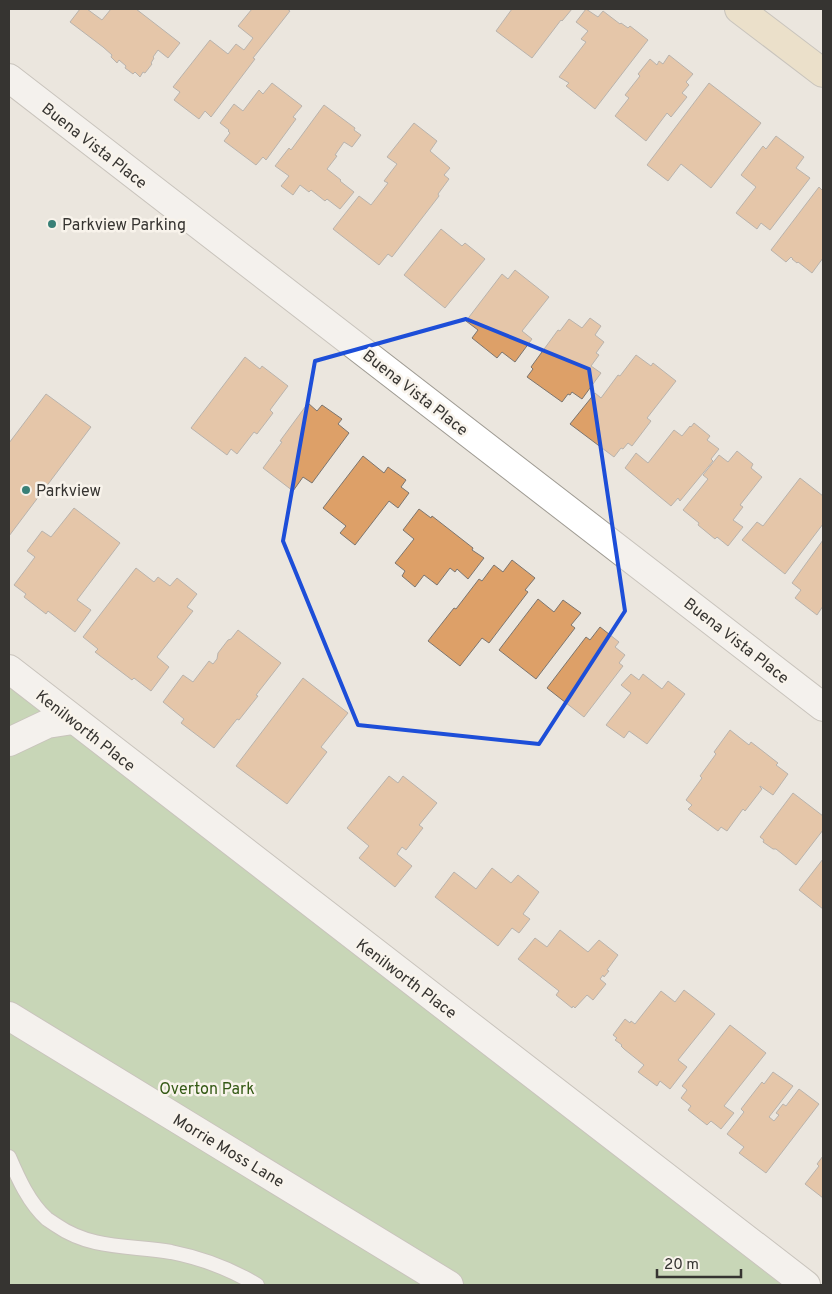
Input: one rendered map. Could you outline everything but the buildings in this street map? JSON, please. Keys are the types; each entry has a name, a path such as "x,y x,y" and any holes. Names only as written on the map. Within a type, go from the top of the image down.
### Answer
{"main road":[{"path":"739,9 823,73"}],"street":[{"name":"Buena Vista Place","path":"9,78 823,707"},
{"name":"Kenilworth Place","path":"9,669 806,1285"},
{"path":"9,742 47,724 73,720"},
{"name":"Morrie Moss Lane","path":"9,1016 448,1285"}],"lane":[{"path":"9,1157 18,1178 32,1200 47,1219 65,1231 85,1240 116,1247 171,1252 214,1264 243,1276 257,1285"}],"highlighted area":[{"path":"466,319 589,369 625,611 539,744 358,725 283,541 315,361"}],"green space":[{"name":"Overton Park","path":"9,684 12,686 782,1285 9,1285"}],"place":[{"name":"Parkview Parking","path":"52,224"},
{"name":"Parkview","path":"26,490"}]}
